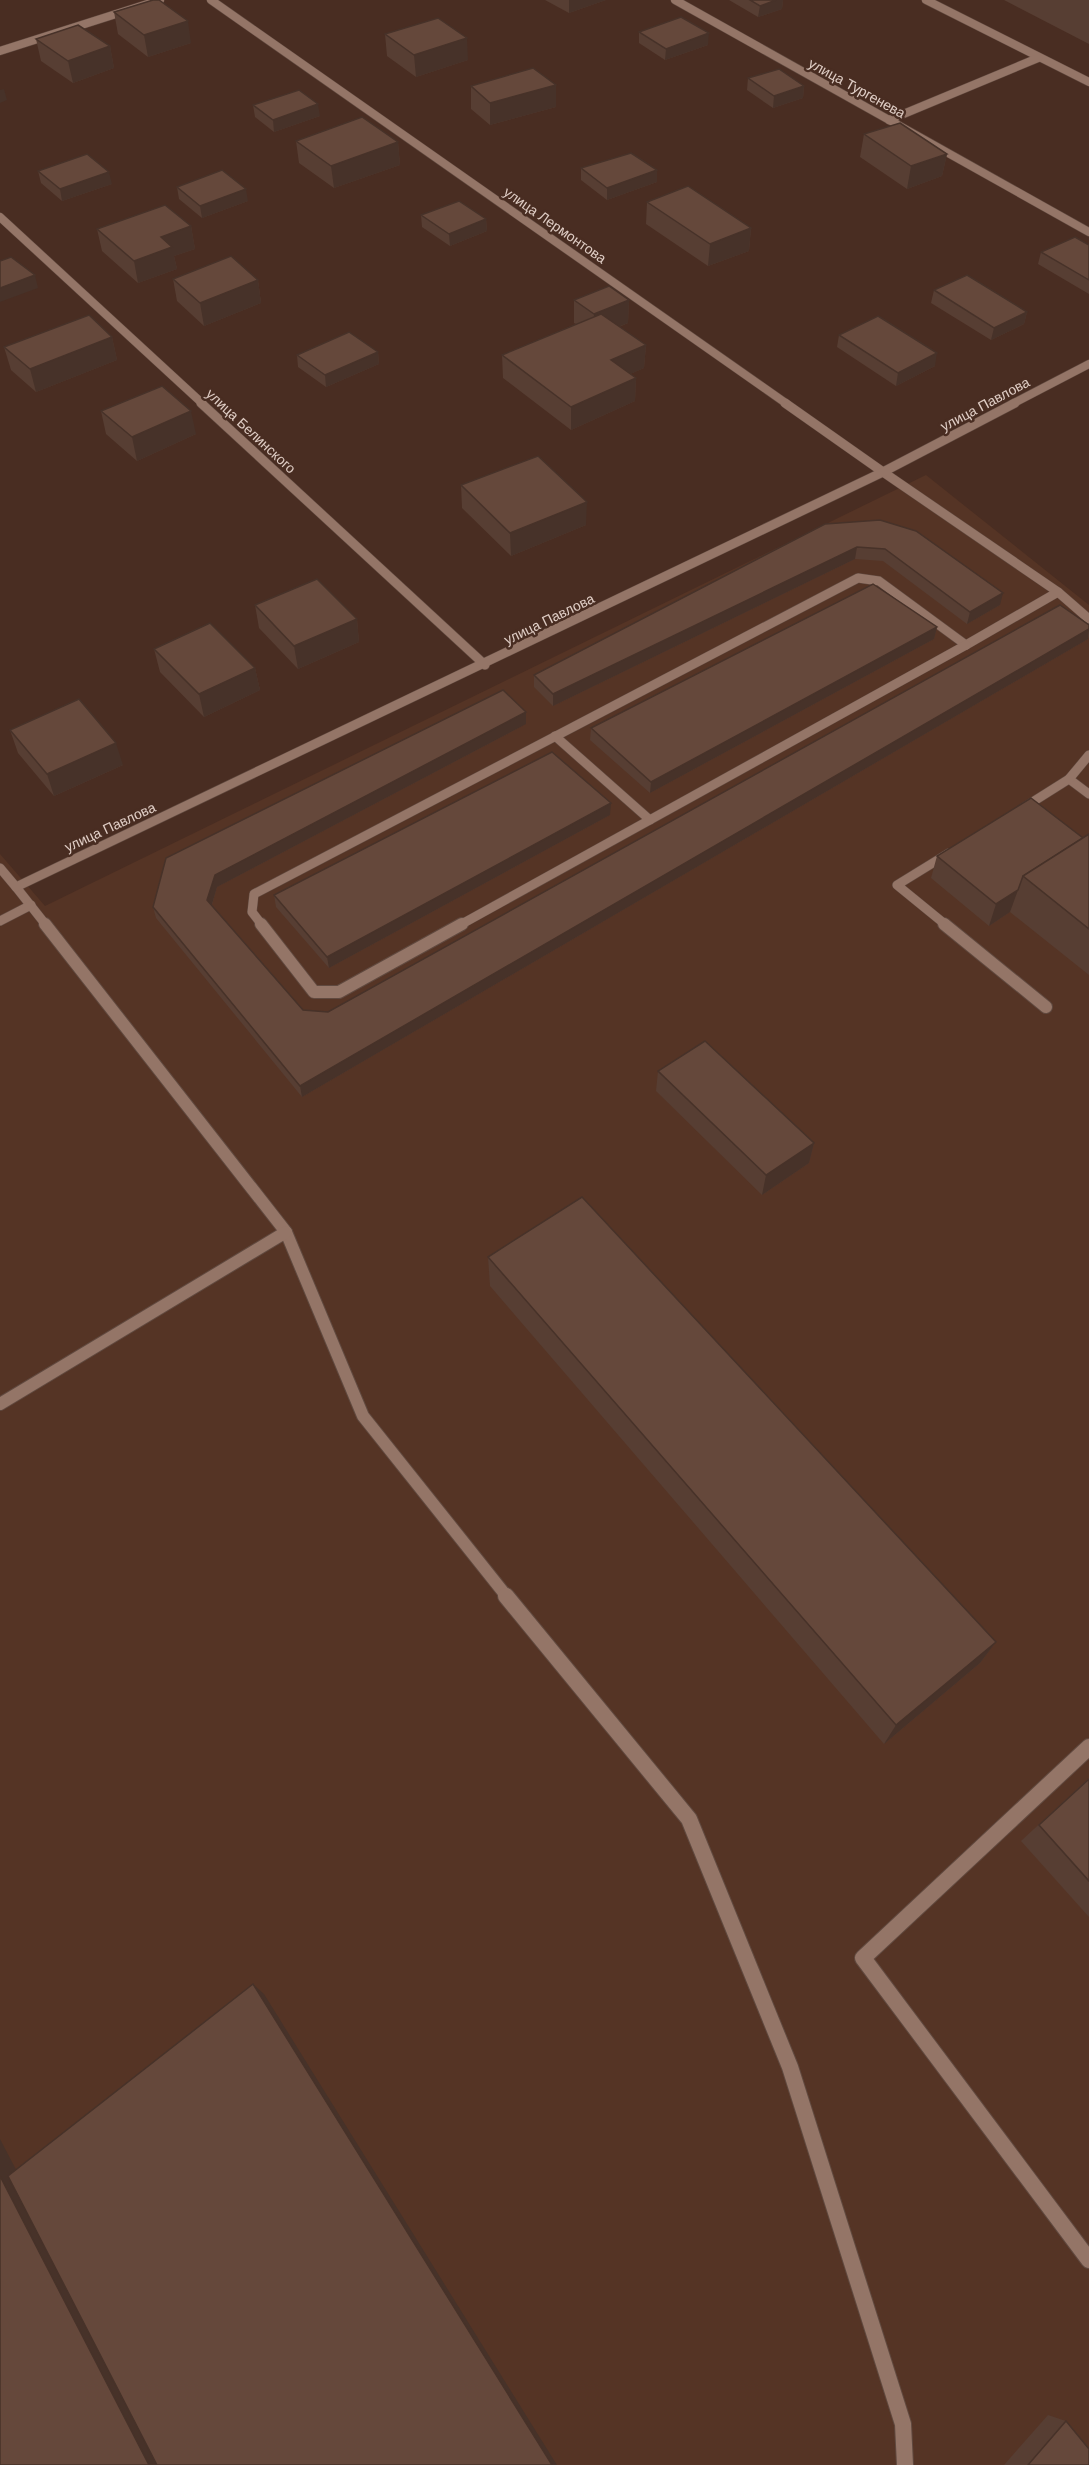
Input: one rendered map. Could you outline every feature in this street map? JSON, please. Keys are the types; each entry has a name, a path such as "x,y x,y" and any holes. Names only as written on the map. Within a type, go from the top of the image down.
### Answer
{"street":[{"path":"0,51 160,0"},
{"name":"улица Лермонтова","path":"211,0 883,472 1058,592 1089,619"},
{"name":"улица Тургенева","path":"675,0 1089,232"},
{"path":"926,0 1089,82"},
{"path":"889,120 1038,58"},
{"name":"улица Белинского","path":"0,217 484,665"},
{"name":"улица Павлова","path":"16,887 484,665 883,472 1089,364"},
{"path":"966,645 879,581 858,578 254,894 252,912 314,992 339,992 966,645 1058,592"},
{"path":"555,736 650,820"},
{"path":"1008,817 1069,779 1089,755"},
{"path":"1069,779 1089,794"},
{"path":"958,848 897,885 1046,1007"},
{"path":"0,868 286,1232 363,1416 542,1641 689,1819 790,2067 903,2424 905,2465"},
{"path":"0,921 31,905"},
{"path":"0,1404 286,1232"},
{"path":"1089,1747 862,1958 1089,2260"}],"shaded area":[{"path":"926,475 1089,605 1089,2465 0,2465 0,854 45,906"}],"building":[{"path":"159,0 188,21 144,35 114,12"},
{"path":"750,0 776,0 760,6"},
{"path":"681,17 709,33 666,49 639,32"},
{"path":"438,18 467,38 414,55 385,34"},
{"path":"78,25 110,46 68,61 36,39"},
{"path":"533,68 556,85 490,103 471,86"},
{"path":"779,69 804,86 774,96 748,78"},
{"path":"299,90 318,104 273,120 253,105"},
{"path":"362,117 398,142 331,166 296,141"},
{"path":"900,123 947,154 911,166 864,134"},
{"path":"631,153 657,170 607,188 581,168"},
{"path":"87,154 109,172 60,189 38,171"},
{"path":"222,170 246,189 200,206 177,187"},
{"path":"688,186 751,228 710,244 647,202"},
{"path":"459,201 486,219 449,234 421,215"},
{"path":"165,205 191,226 161,237 172,247 134,261 97,229"},
{"path":"1075,237 1089,245 1089,280 1041,252"},
{"path":"231,256 258,280 200,303 173,279"},
{"path":"11,257 35,275 0,288 0,261"},
{"path":"967,275 1027,312 994,328 934,290"},
{"path":"609,286 629,300 594,314 574,300"},
{"path":"601,314 646,345 611,360 636,378 571,407 502,355"},
{"path":"89,315 112,337 30,369 4,347"},
{"path":"878,316 937,353 898,373 839,335"},
{"path":"349,332 378,352 325,375 297,355"},
{"path":"162,386 191,411 132,437 101,411"},
{"path":"538,456 587,502 510,533 461,485"},
{"path":"880,520 916,531 1003,593 970,612 885,549 857,547 553,694 534,675 825,524"},
{"path":"317,579 357,619 294,646 255,605"},
{"path":"873,584 937,627 651,782 591,728"},
{"path":"1060,605 1089,625 1089,629 300,1086 153,907 166,858 503,690 526,712 215,875 207,900 303,1010 328,1012"},
{"path":"210,623 255,668 199,694 154,649"},
{"path":"79,699 116,743 47,774 10,730"},
{"path":"552,752 611,803 327,957 274,895"},
{"path":"1031,798 1083,838 1023,876 1018,890 996,904 937,856"},
{"path":"1089,834 1089,929 1023,876"},
{"path":"705,1041 814,1143 766,1175 658,1071"},
{"path":"582,1197 996,1642 896,1725 488,1257"},
{"path":"1089,1779 1089,1881 1039,1825"},
{"path":"253,1984 552,2465 157,2465 8,2176"},
{"path":"0,2176 2,2180 149,2465 0,2465"},
{"path":"1066,2421 1089,2449 1089,2465 1028,2465"}]}
